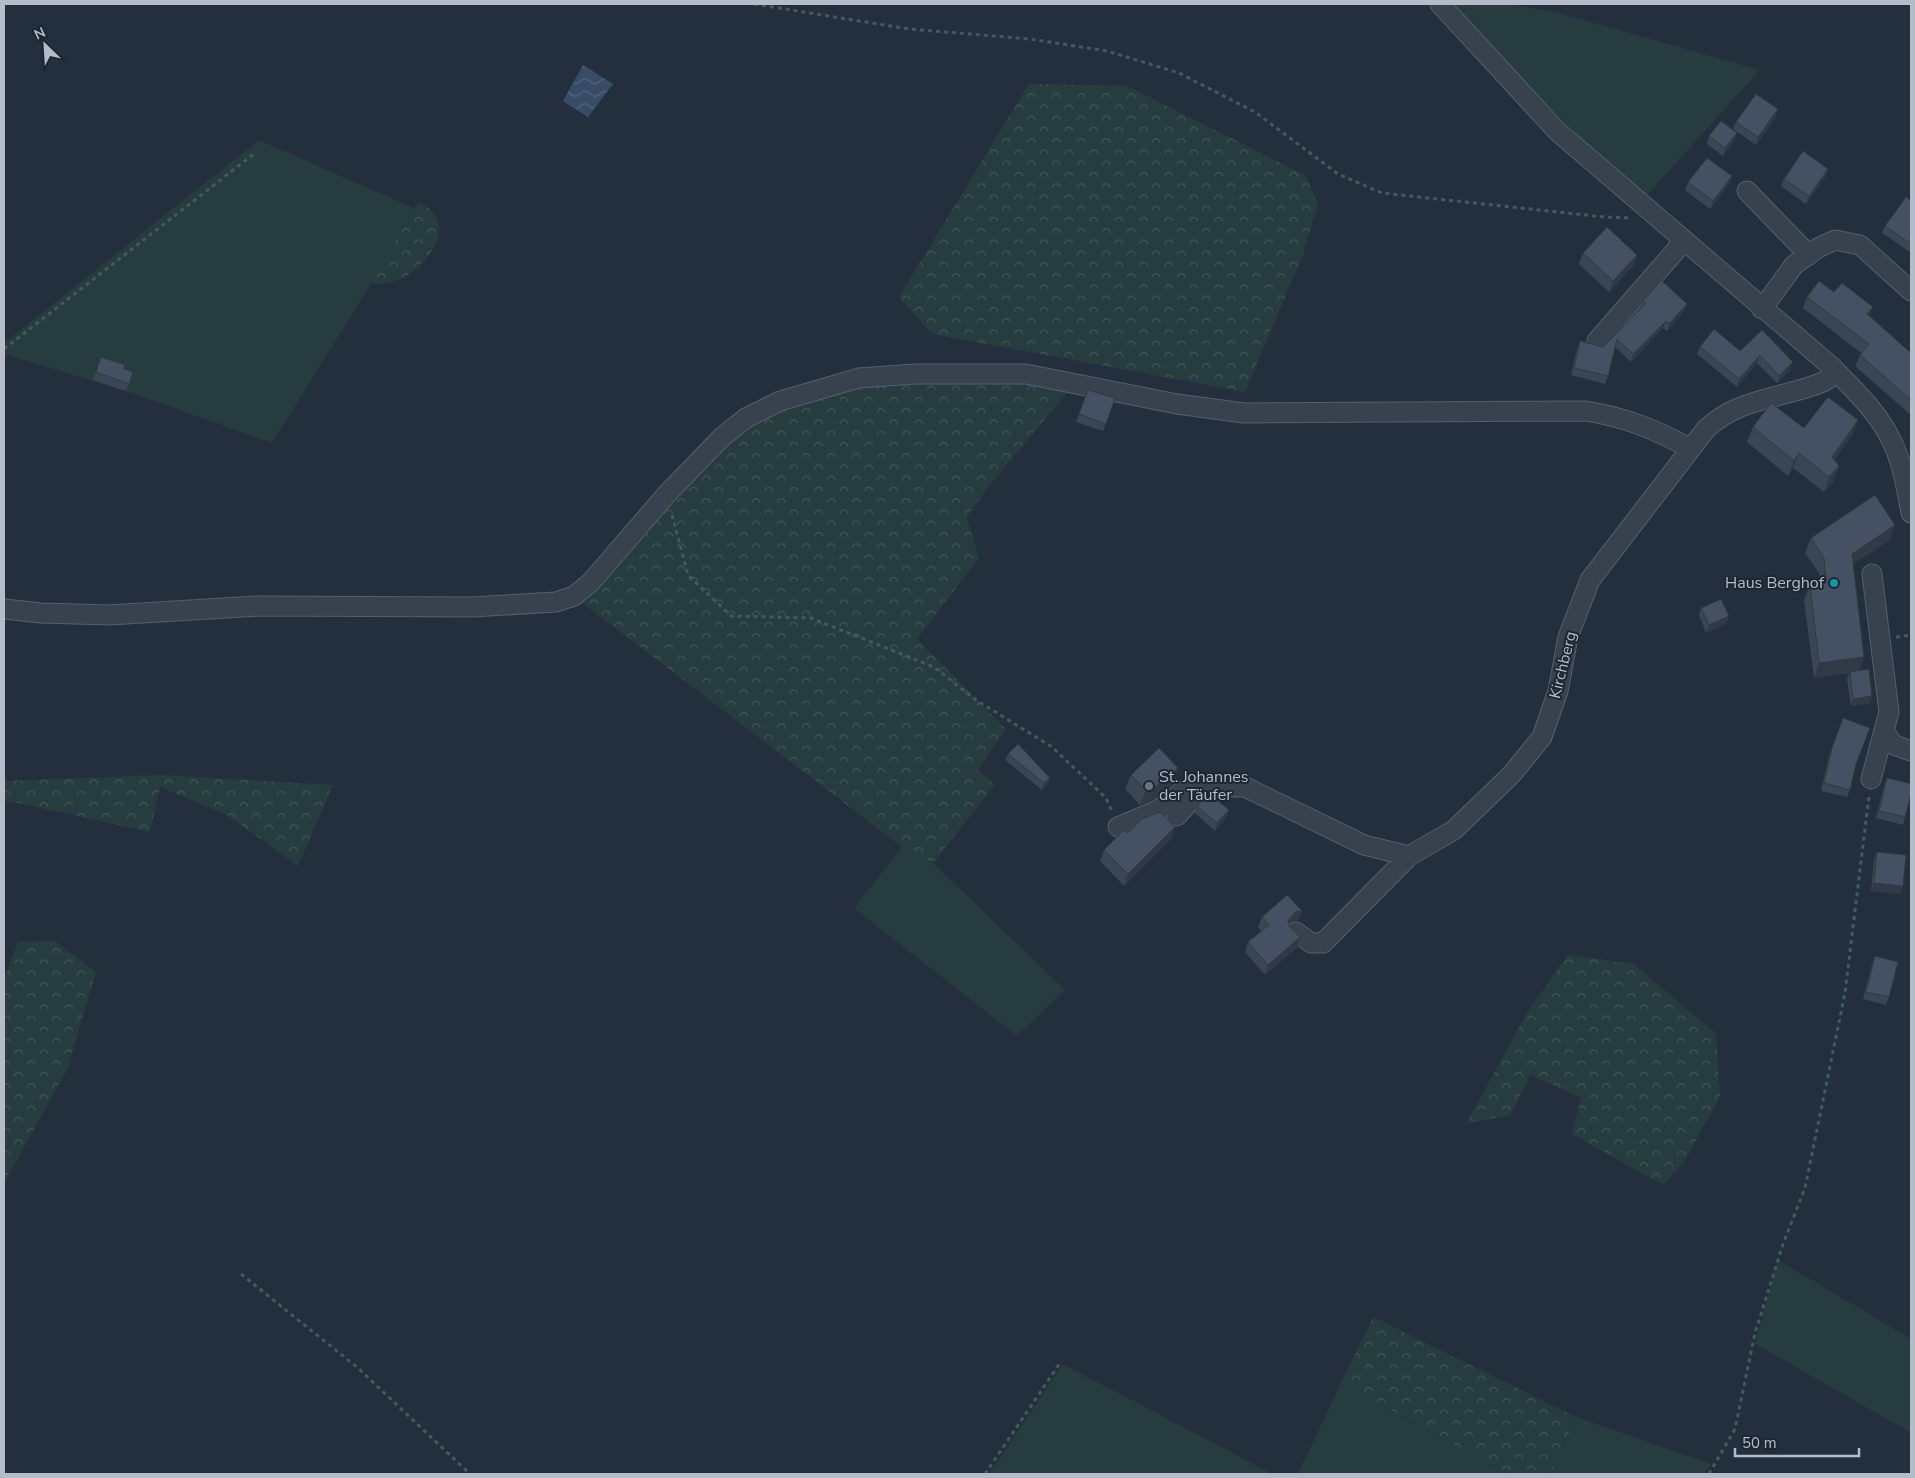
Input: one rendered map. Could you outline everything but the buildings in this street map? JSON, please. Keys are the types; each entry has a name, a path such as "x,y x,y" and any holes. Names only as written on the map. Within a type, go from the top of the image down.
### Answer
{"street":[{"path":"1440,4 1557,131 1833,368 1874,412 1903,444 1911,513"},
{"path":"1746,191 1809,254"},
{"path":"1762,309 1794,265 1809,254 1835,240 1860,245 1911,291"},
{"path":"1597,341 1684,241"},
{"name":"Kirchberg","path":"1296,932 1311,943 1323,943 1409,856 1454,830 1512,774 1542,737 1558,691 1568,637 1590,580 1706,428 1726,412 1766,398 1823,382 1831,377 1833,368"},
{"path":"4,609 41,613 109,615 258,606 472,607 556,602 574,596 591,582 666,495 722,437 746,418 780,401 859,378 915,374 1026,374 1177,404 1244,413 1586,411 1620,416 1659,432 1690,448"},
{"path":"1871,779 1885,733 1889,712 1872,574"},
{"path":"1885,733 1894,745 1911,751"},
{"path":"1118,827 1158,810 1184,790 1204,787 1245,787 1364,845 1409,856"},
{"path":"1177,816 1204,787"}],"path":[{"path":"754,4 909,29 1030,39 1107,51 1179,73 1255,112 1338,174 1382,193 1604,217 1657,218"},
{"path":"4,349 254,153"},
{"path":"666,495 688,575 731,616 811,618 934,667 976,700 1052,747 1106,798 1118,827"},
{"path":"1709,1474 1736,1429 1755,1333 1784,1244 1805,1188 1845,993 1871,779"},
{"path":"241,1274 358,1368 470,1474"},
{"path":"985,1474 1060,1363"}],"green space":[{"path":"1450,4 1508,4 1559,13 1760,70 1647,195 1586,143 1531,90"},
{"path":"1029,84 1127,86 1305,175 1318,204 1302,257 1245,392 932,334 899,297"},
{"path":"259,140 414,208 371,284 272,443 126,391 4,354 4,343"},
{"path":"420,203 431,210 437,218 438,238 434,248 420,266 406,276 387,283 371,284 414,208"},
{"path":"970,376 1072,387 988,487 967,517 979,558 917,639 1006,729 978,770 995,785 933,863 902,847 576,598 748,421 859,381"},
{"path":"161,775 333,785 298,866 227,815 160,787 150,832 4,800 4,781"},
{"path":"902,847 933,863 1065,990 1017,1036 854,908"},
{"path":"55,941 96,972 67,1070 4,1183 4,979 18,942"},
{"path":"1568,955 1634,964 1716,1034 1720,1097 1683,1163 1663,1185 1572,1134 1581,1098 1531,1075 1510,1115 1466,1124 1526,1014"},
{"path":"1778,1260 1911,1339 1911,1433 1755,1344"},
{"path":"1373,1317 1576,1417 1551,1474 1508,1474 1341,1383"},
{"path":"1063,1364 1273,1474 989,1474"},
{"path":"1341,1383 1508,1474 1298,1474"},
{"path":"1576,1417 1711,1464 1704,1474 1551,1474"}],"water":[{"path":"583,65 613,84 588,117 563,101"}],"place":[{"name":"Haus Berghof","path":"1834,583"},
{"name":"St. Johannes der Täufer","path":"1149,786"}]}
